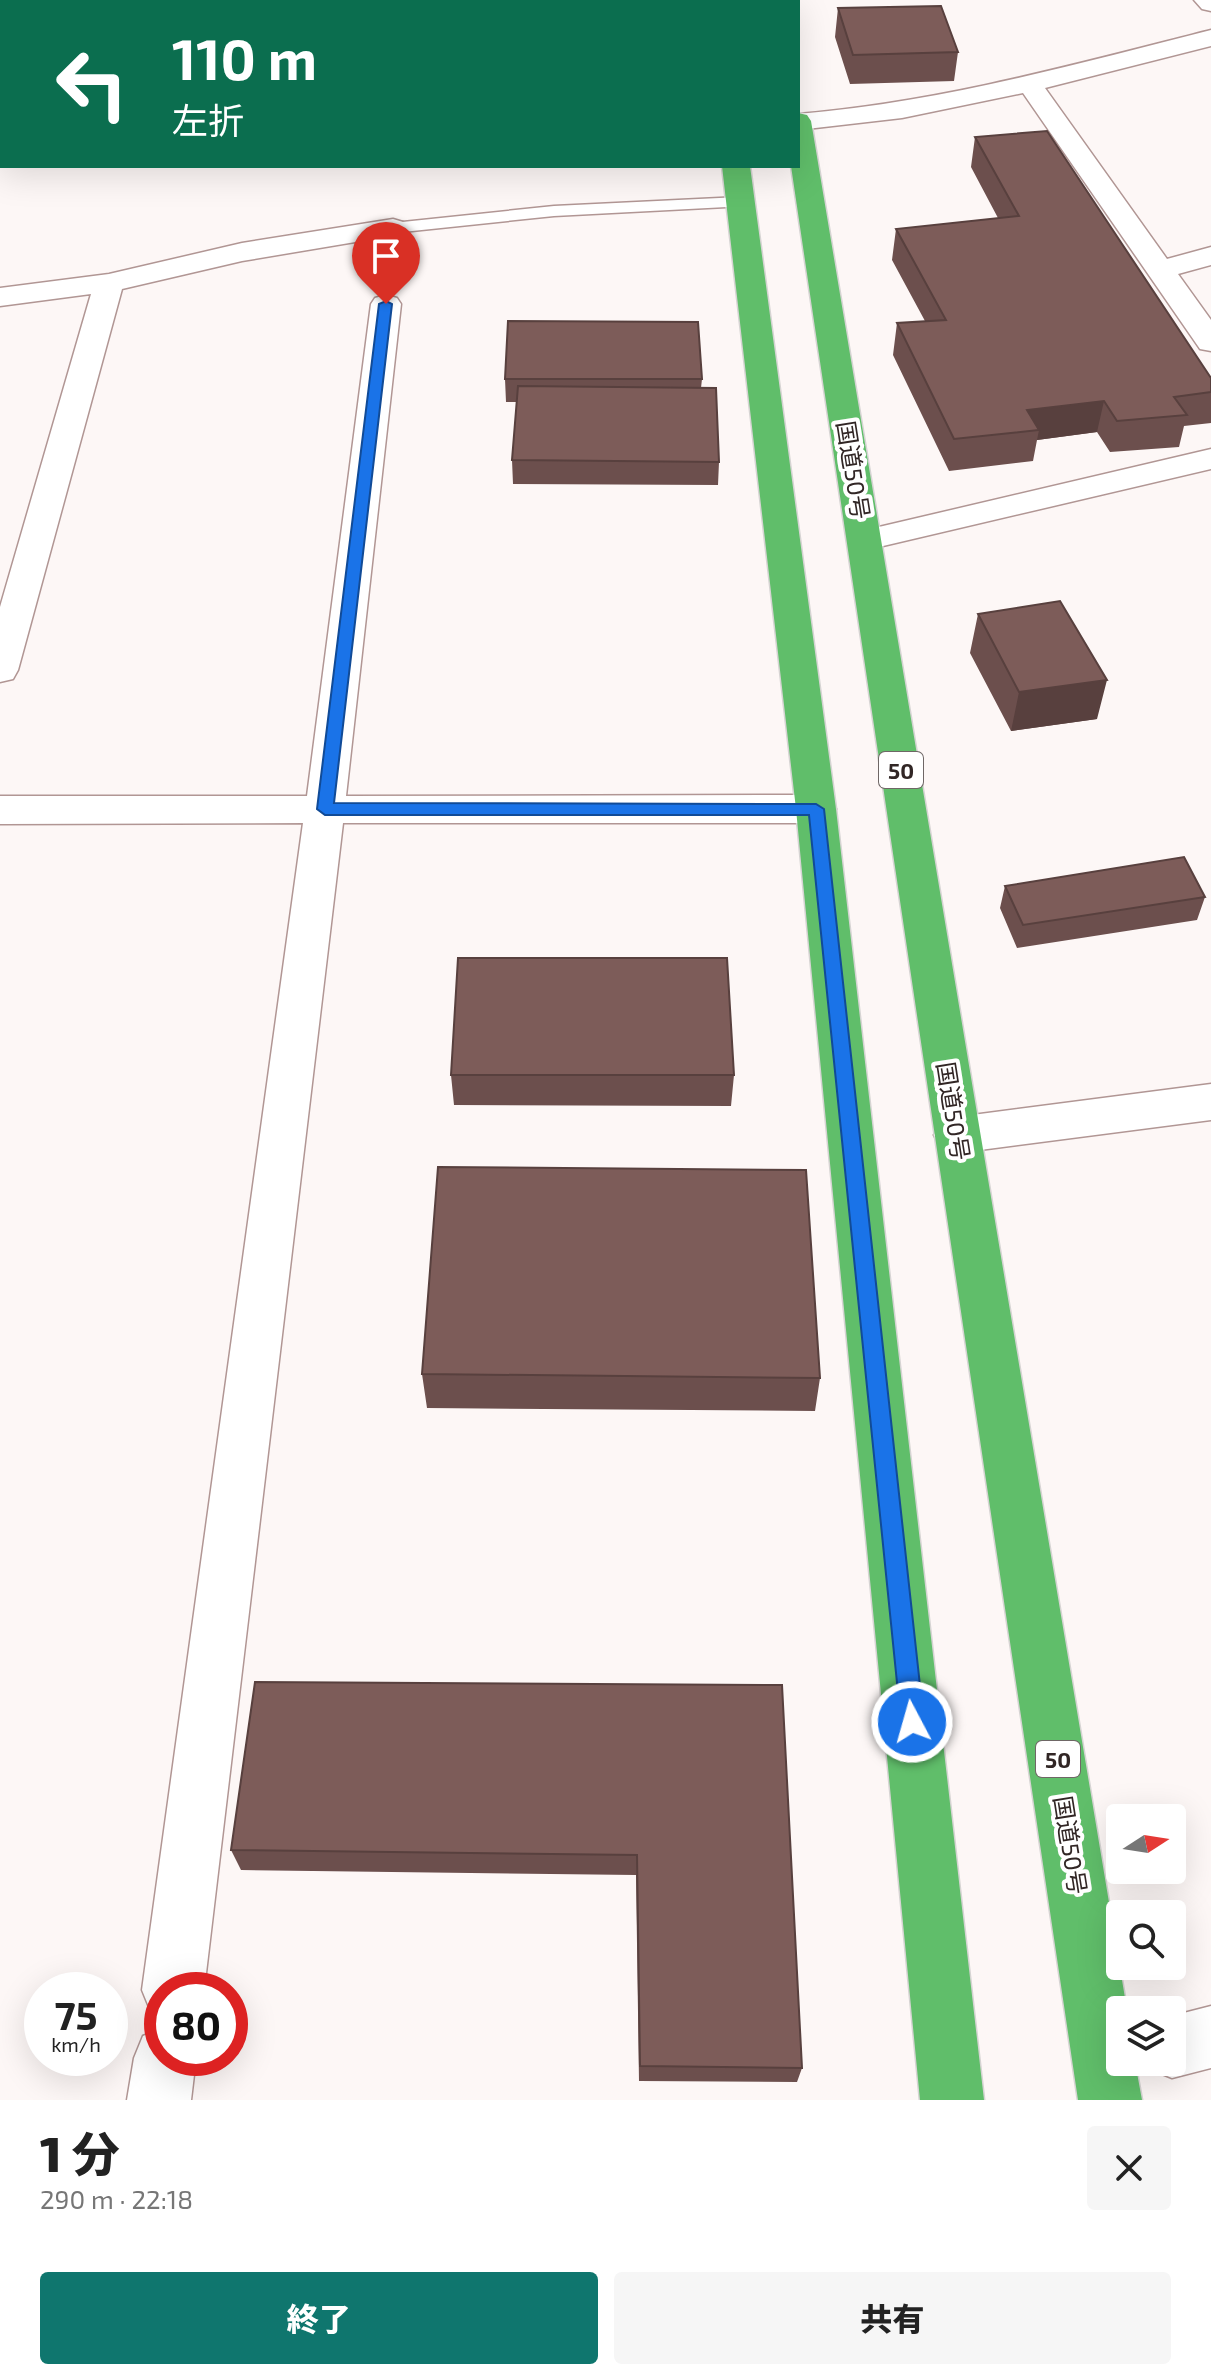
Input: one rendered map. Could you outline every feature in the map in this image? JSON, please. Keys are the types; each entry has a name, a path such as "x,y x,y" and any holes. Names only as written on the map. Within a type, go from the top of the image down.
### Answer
{"highway":[{"name":"国道50号","path":"800,134 957,1135 1106,2038"},
{"path":"738,184 816,809 952,2100"}],"street":[{"path":"1206,0 1211,4"},
{"path":"800,122 908,110 1211,38"},
{"path":"1028,82 1211,342"},
{"path":"0,297 109,283 242,252 393,228"},
{"path":"1161,269 1211,256"},
{"path":"0,670 109,283"},
{"path":"175,1972 325,809 386,304"},
{"path":"866,540 1211,459"},
{"path":"0,810 816,809"},
{"path":"957,1135 1211,1102"},
{"path":"1186,2043 1211,2037"},
{"path":"159,2100 162,2076"}],"lane":[{"path":"393,228 554,211 738,184"}],"building":[{"path":"941,6 958,52 853,55 838,8"},
{"path":"1047,131 1211,378 1211,392 1174,397 1187,415 1117,421 1104,401 1027,410 1039,430 954,439 897,323 946,320 896,229 1019,216 975,137"},
{"path":"508,321 698,322 702,379 505,379"},
{"path":"518,386 716,388 719,462 512,460"},
{"path":"1060,601 1107,680 1019,692 978,614"},
{"path":"1184,857 1205,897 1023,925 1005,886"},
{"path":"458,958 727,958 734,1075 451,1075"},
{"path":"438,1167 806,1170 820,1378 422,1374"},
{"path":"255,1682 782,1685 802,2068 640,2066 637,1855 231,1850"}],"route":[{"path":"386,304 325,809 816,809 912,1722"}]}
